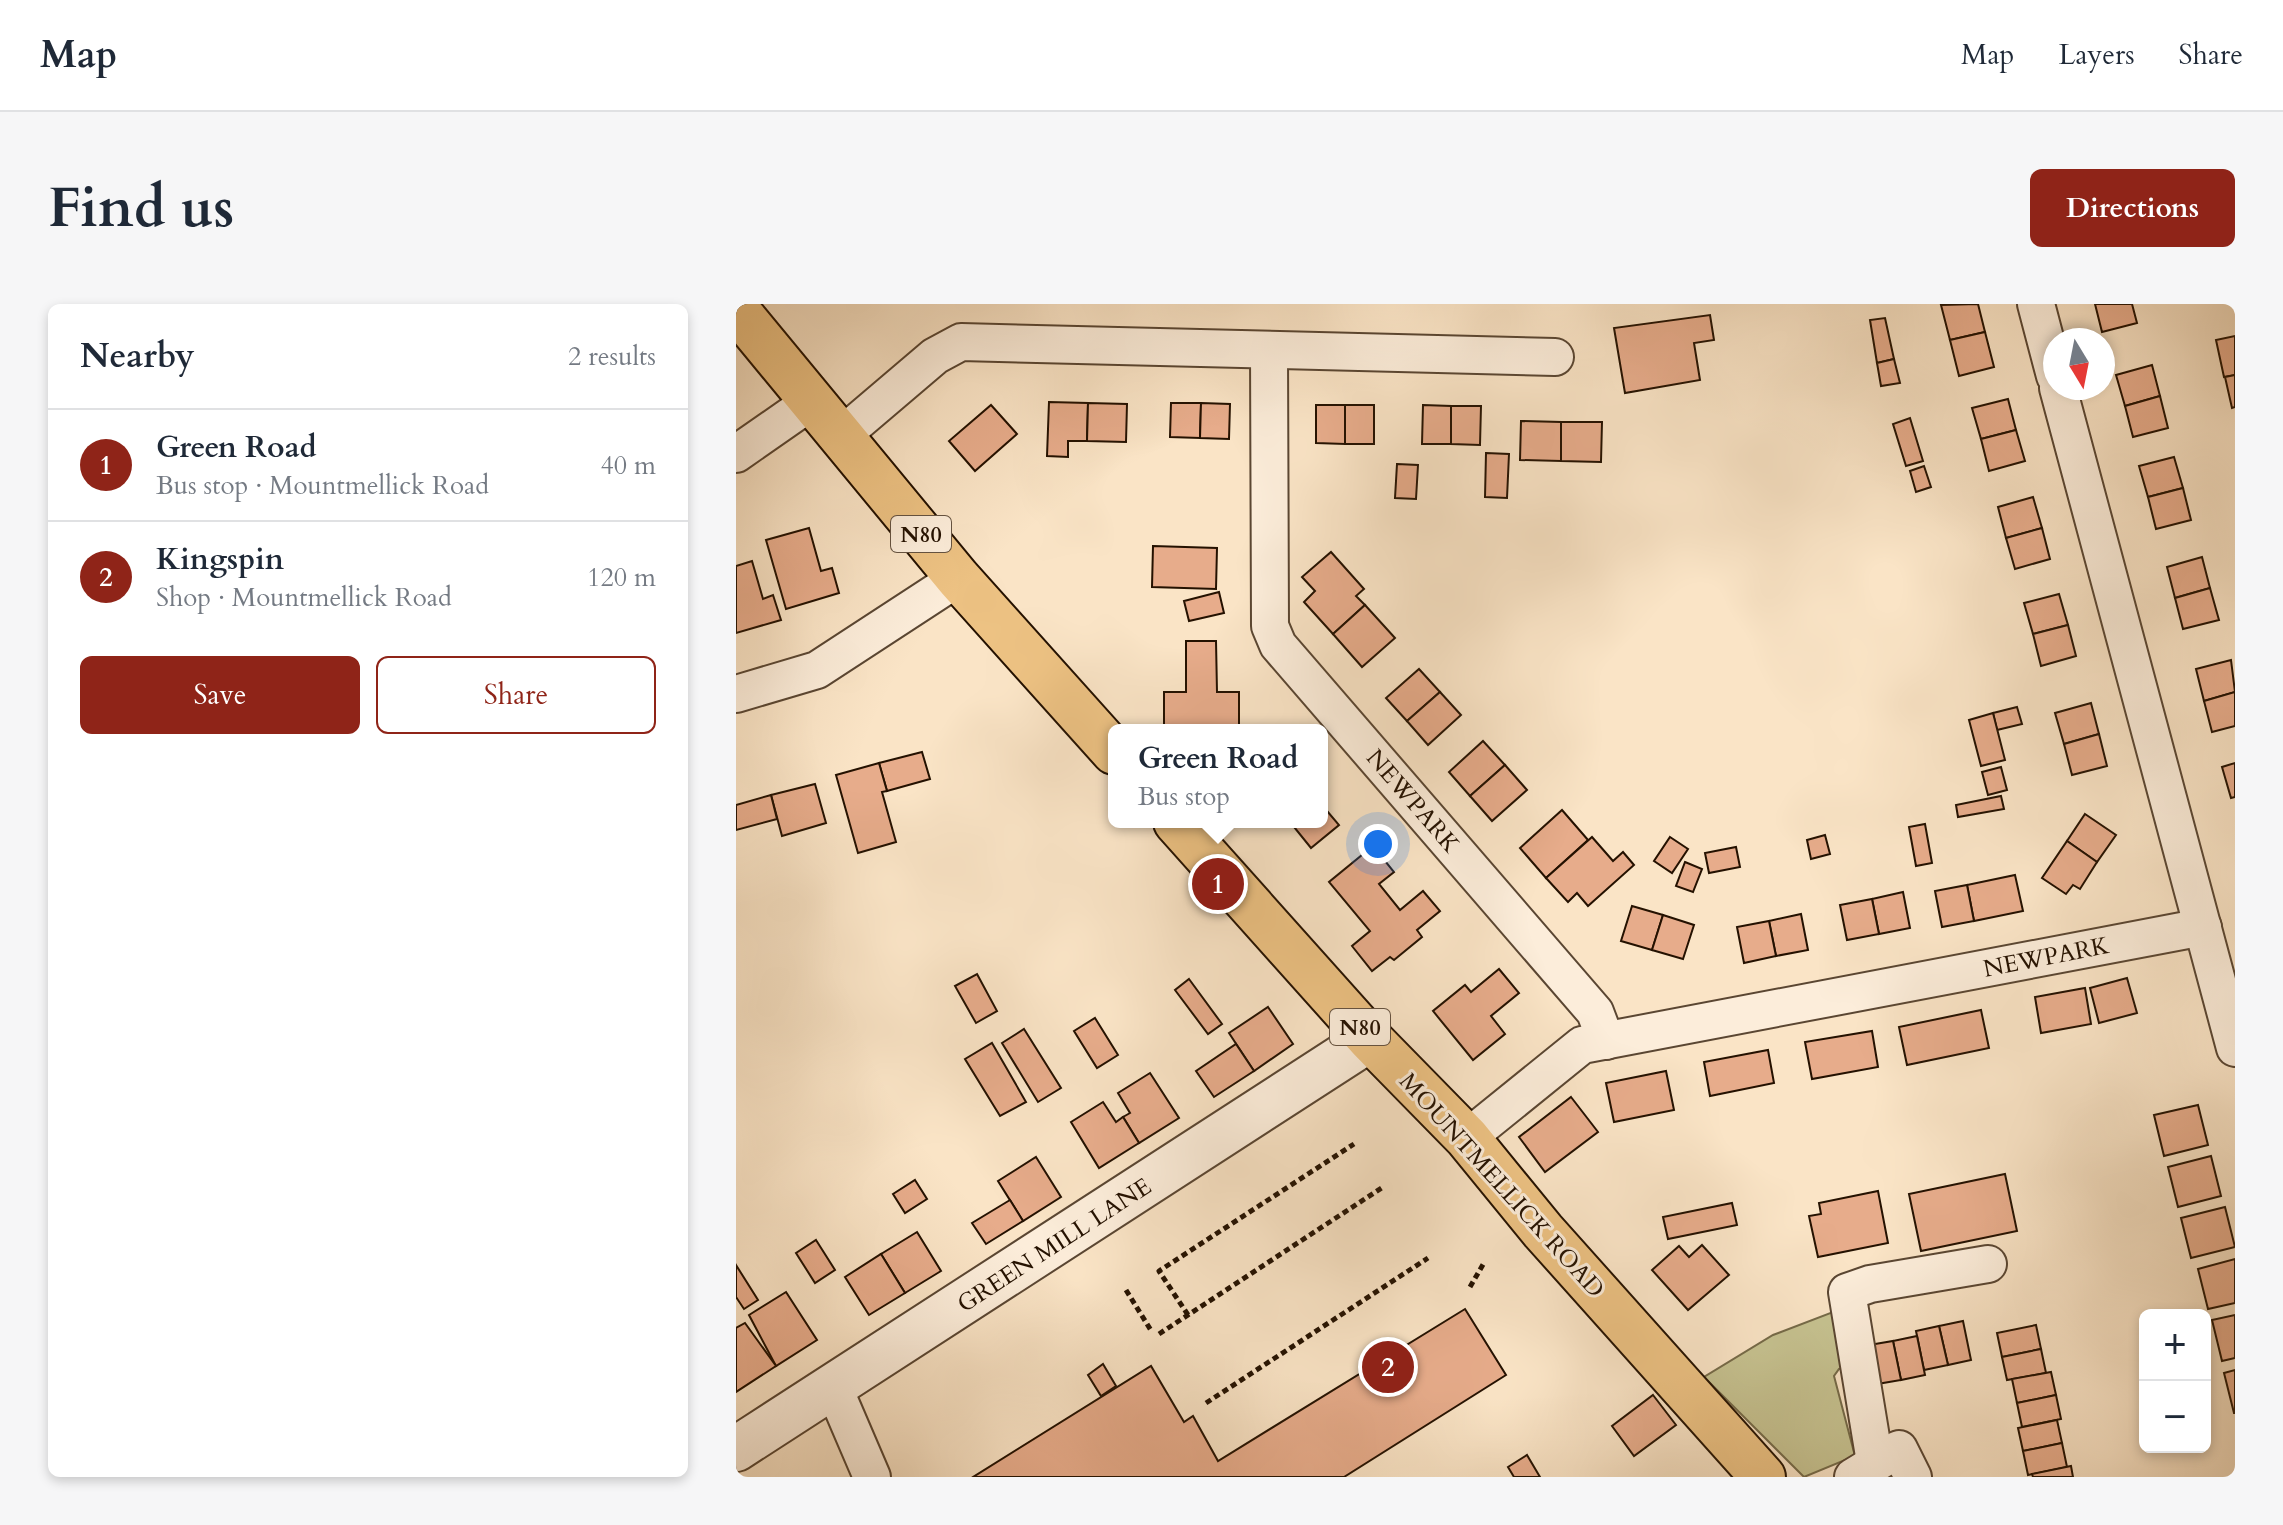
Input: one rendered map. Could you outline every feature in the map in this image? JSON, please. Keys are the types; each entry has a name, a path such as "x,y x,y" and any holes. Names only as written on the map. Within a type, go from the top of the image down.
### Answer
{"main road":[{"name":"N80","path":"736,309 958,578 1108,745"},
{"name":"MOUNTMELLICK ROAD","path":"1181,828 1370,1039 1467,1138 1550,1239 1763,1477"}],"street":[{"path":"2036,304 2043,331"},
{"path":"841,436 935,356 961,342 1555,357"},
{"name":"NEWPARK","path":"1269,351 1270,626 1278,645 1595,1012 1606,1041"},
{"path":"2061,400 2235,1048"},
{"path":"736,454 812,401"},
{"path":"736,694 817,670 958,578"},
{"name":"NEWPARK","path":"1467,1138 1582,1045 2203,927"},
{"name":"GREEN MILL LANE","path":"736,1449 1370,1039"},
{"path":"1913,1477 1899,1449 1864,1470 1847,1292 1870,1284 1988,1264"},
{"path":"833,1386 872,1477"}],"path":[{"path":"1188,1315 1159,1271 1354,1144"},
{"path":"1126,1290 1156,1333 1383,1187"},
{"path":"1206,1403 1428,1258"},
{"path":"1470,1287 1485,1261"}],"shaded area":[{"path":"1846,1307 1856,1366 1839,1369 1834,1376 1855,1456 1804,1477 1704,1377 1773,1335"}],"building":[{"path":"1978,304 1985,332 1950,340 1941,305"},
{"path":"2095,304 2132,304 2137,323 2115,329 2101,328"},
{"path":"1710,315 1714,340 1694,343 1700,380 1625,393 1614,328"},
{"path":"1885,318 1894,359 1877,363 1870,320"},
{"path":"1985,332 1994,367 1959,376 1950,340"},
{"path":"2235,336 2235,375 2224,377 2216,340"},
{"path":"1894,359 1900,383 1881,386 1877,363"},
{"path":"2152,365 2160,396 2125,406 2116,375"},
{"path":"2235,375 2235,407 2232,408 2225,377"},
{"path":"2160,396 2168,428 2133,437 2125,406"},
{"path":"2008,399 2016,430 1981,439 1972,408"},
{"path":"1049,402 1088,403 1087,441 1068,441 1068,457 1047,456"},
{"path":"1088,403 1127,404 1126,442 1087,441"},
{"path":"1171,403 1201,403 1200,438 1170,437"},
{"path":"1201,403 1230,404 1229,439 1200,438"},
{"path":"991,405 1017,434 975,471 949,441"},
{"path":"1316,405 1345,405 1345,444 1316,443"},
{"path":"1345,405 1374,405 1374,444 1345,444"},
{"path":"1423,405 1451,406 1451,444 1422,444"},
{"path":"1451,406 1481,406 1480,445 1451,444"},
{"path":"1910,418 1923,461 1906,466 1893,424"},
{"path":"1521,421 1561,422 1561,461 1520,460"},
{"path":"1561,422 1602,422 1601,462 1561,461"},
{"path":"2016,430 2025,461 1989,471 1981,439"},
{"path":"1486,453 1509,454 1507,498 1485,497"},
{"path":"2174,457 2183,488 2148,497 2139,466"},
{"path":"1397,464 1418,465 1416,499 1395,498"},
{"path":"1924,466 1931,487 1916,492 1910,471"},
{"path":"2183,488 2191,520 2156,529 2148,497"},
{"path":"2033,497 2042,528 2006,538 1998,507"},
{"path":"809,528 821,571 832,568 839,593 786,609 766,540"},
{"path":"2042,528 2050,559 2015,569 2006,538"},
{"path":"1153,546 1217,548 1216,589 1152,587"},
{"path":"1331,552 1364,589 1356,596 1365,605 1333,634 1304,602 1315,591 1302,577"},
{"path":"2202,557 2210,588 2175,598 2167,567"},
{"path":"752,561 763,599 773,595 781,620 736,633 736,566"},
{"path":"2210,588 2219,620 2183,629 2175,598"},
{"path":"1219,592 1224,613 1189,621 1184,601"},
{"path":"2059,594 2068,625 2033,634 2024,603"},
{"path":"1365,605 1395,638 1362,667 1333,634"},
{"path":"2068,625 2076,656 2041,666 2033,634"},
{"path":"1186,641 1216,641 1217,692 1239,692 1239,724 1164,724 1164,692 1186,692"},
{"path":"2231,660 2235,692 2204,701 2196,669"},
{"path":"1419,669 1440,692 1407,721 1386,698"},
{"path":"1440,692 1461,715 1428,745 1407,721"},
{"path":"2235,692 2235,726 2212,732 2204,701"},
{"path":"2091,703 2099,734 2064,744 2055,713"},
{"path":"2017,707 2022,724 1997,730 1993,713"},
{"path":"1993,713 2005,760 1981,766 1969,720"},
{"path":"2099,734 2107,766 2072,775 2064,744"},
{"path":"1483,741 1505,765 1470,796 1449,772"},
{"path":"922,752 930,779 887,791 879,763"},
{"path":"879,763 887,791 882,792 896,842 858,853 836,775"},
{"path":"2235,763 2235,797 2231,798 2222,767"},
{"path":"1505,765 1527,790 1492,821 1470,796"},
{"path":"2001,767 2007,790 1988,795 1982,772"},
{"path":"815,784 826,823 782,836 771,795"},
{"path":"771,795 777,819 736,830 736,805"},
{"path":"2001,796 2004,809 1958,817 1956,805"},
{"path":"1562,810 1588,840 1546,878 1520,848"},
{"path":"1328,812 1339,825 1311,848 1295,828 1328,828"},
{"path":"2085,814 2116,835 2097,862 2067,841"},
{"path":"1925,824 1932,863 1916,866 1909,827"},
{"path":"1825,835 1830,854 1811,859 1807,840"},
{"path":"1592,837 1613,861 1623,852 1634,865 1588,906 1577,893 1568,902 1546,878"},
{"path":"1670,837 1688,849 1672,873 1654,861"},
{"path":"2067,841 2097,862 2080,889 2073,885 2066,894 2042,878"},
{"path":"1373,846 1394,872 1379,884 1400,910 1423,891 1440,911 1417,930 1422,937 1394,960 1390,957 1372,971 1352,946 1370,931 1329,882"},
{"path":"1736,847 1740,867 1709,873 1705,853"},
{"path":"1685,862 1702,869 1693,892 1676,886"},
{"path":"2015,875 2023,911 1974,921 1967,885"},
{"path":"1967,885 1974,921 1942,927 1935,891"},
{"path":"1903,892 1910,928 1879,934 1872,899"},
{"path":"1872,899 1879,934 1847,940 1840,905"},
{"path":"1632,906 1663,915 1652,950 1621,941"},
{"path":"1801,914 1808,950 1776,956 1769,921"},
{"path":"1663,915 1694,925 1683,959 1652,950"},
{"path":"1769,921 1776,956 1744,963 1737,927"},
{"path":"1499,969 1519,993 1491,1016 1505,1034 1473,1060 1433,1011 1465,985 1471,992"},
{"path":"977,974 997,1011 976,1023 955,986"},
{"path":"2127,978 2137,1013 2099,1023 2090,988"},
{"path":"1189,979 1222,1024 1208,1034 1175,990"},
{"path":"2085,988 2091,1024 2041,1033 2035,997"},
{"path":"1268,1007 1293,1044 1254,1071 1229,1033"},
{"path":"1981,1010 1989,1048 1907,1065 1899,1027"},
{"path":"1095,1018 1118,1055 1097,1068 1074,1031"},
{"path":"1024,1029 1061,1088 1038,1102 1002,1043"},
{"path":"1872,1031 1878,1067 1812,1079 1805,1042"},
{"path":"992,1043 1026,1102 1000,1116 965,1059"},
{"path":"1236,1044 1254,1071 1214,1097 1196,1071"},
{"path":"1768,1050 1774,1083 1710,1096 1704,1062"},
{"path":"1666,1071 1674,1110 1614,1122 1606,1083"},
{"path":"1150,1073 1179,1118 1139,1143 1123,1117 1130,1113 1118,1093"},
{"path":"1571,1097 1598,1132 1545,1172 1519,1137"},
{"path":"1103,1102 1116,1122 1123,1117 1139,1143 1099,1168 1071,1122"},
{"path":"2198,1105 2208,1145 2164,1156 2154,1115"},
{"path":"2211,1156 2221,1196 2178,1207 2168,1167"},
{"path":"1036,1157 1061,1197 1023,1221 998,1181"},
{"path":"2005,1174 2017,1231 1921,1251 1909,1194"},
{"path":"915,1180 927,1199 905,1213 893,1194"},
{"path":"1878,1191 1888,1243 1818,1257 1809,1216 1821,1214 1819,1203"},
{"path":"1010,1200 1023,1221 986,1244 972,1223"},
{"path":"1732,1203 1737,1225 1668,1239 1663,1217"},
{"path":"2225,1207 2235,1247 2191,1258 2181,1218"},
{"path":"917,1232 941,1271 905,1293 881,1254"},
{"path":"816,1240 835,1270 815,1283 796,1253"},
{"path":"1702,1245 1729,1275 1688,1310 1652,1270 1679,1246 1689,1257"},
{"path":"881,1254 905,1293 869,1315 845,1277"},
{"path":"2235,1259 2235,1303 2208,1309 2198,1269"},
{"path":"736,1265 758,1300 744,1309 736,1297"},
{"path":"786,1292 817,1340 776,1366 749,1315"},
{"path":"1465,1309 1506,1375 1344,1477 973,1477 1151,1366 1184,1422 1193,1416 1218,1461"},
{"path":"2235,1315 2235,1358 2222,1361 2212,1320"},
{"path":"1963,1321 1971,1360 1948,1365 1939,1326"},
{"path":"745,1323 776,1366 736,1392 736,1328"},
{"path":"2036,1325 2041,1349 2002,1357 1997,1333"},
{"path":"1939,1326 1948,1365 1924,1370 1916,1331"},
{"path":"1917,1336 1925,1375 1901,1380 1893,1341"},
{"path":"1893,1341 1901,1380 1877,1384 1869,1345"},
{"path":"2041,1349 2046,1373 2007,1380 2002,1357"},
{"path":"1103,1364 1116,1386 1101,1396 1088,1375"},
{"path":"2235,1370 2235,1413 2234,1413 2224,1373"},
{"path":"2051,1372 2056,1395 2017,1403 2012,1379"},
{"path":"1653,1395 1676,1425 1634,1456 1612,1426"},
{"path":"2056,1395 2061,1419 2022,1427 2017,1403"},
{"path":"2057,1420 2062,1443 2023,1451 2018,1428"},
{"path":"2062,1443 2067,1467 2028,1475 2023,1451"},
{"path":"1527,1455 1540,1477 1514,1477 1508,1467"},
{"path":"2071,1466 2073,1477 2033,1477 2032,1474"}],"place":[{"name":"Green Road","path":"1218,884"},
{"name":"Kingspin","path":"1388,1367"}]}
